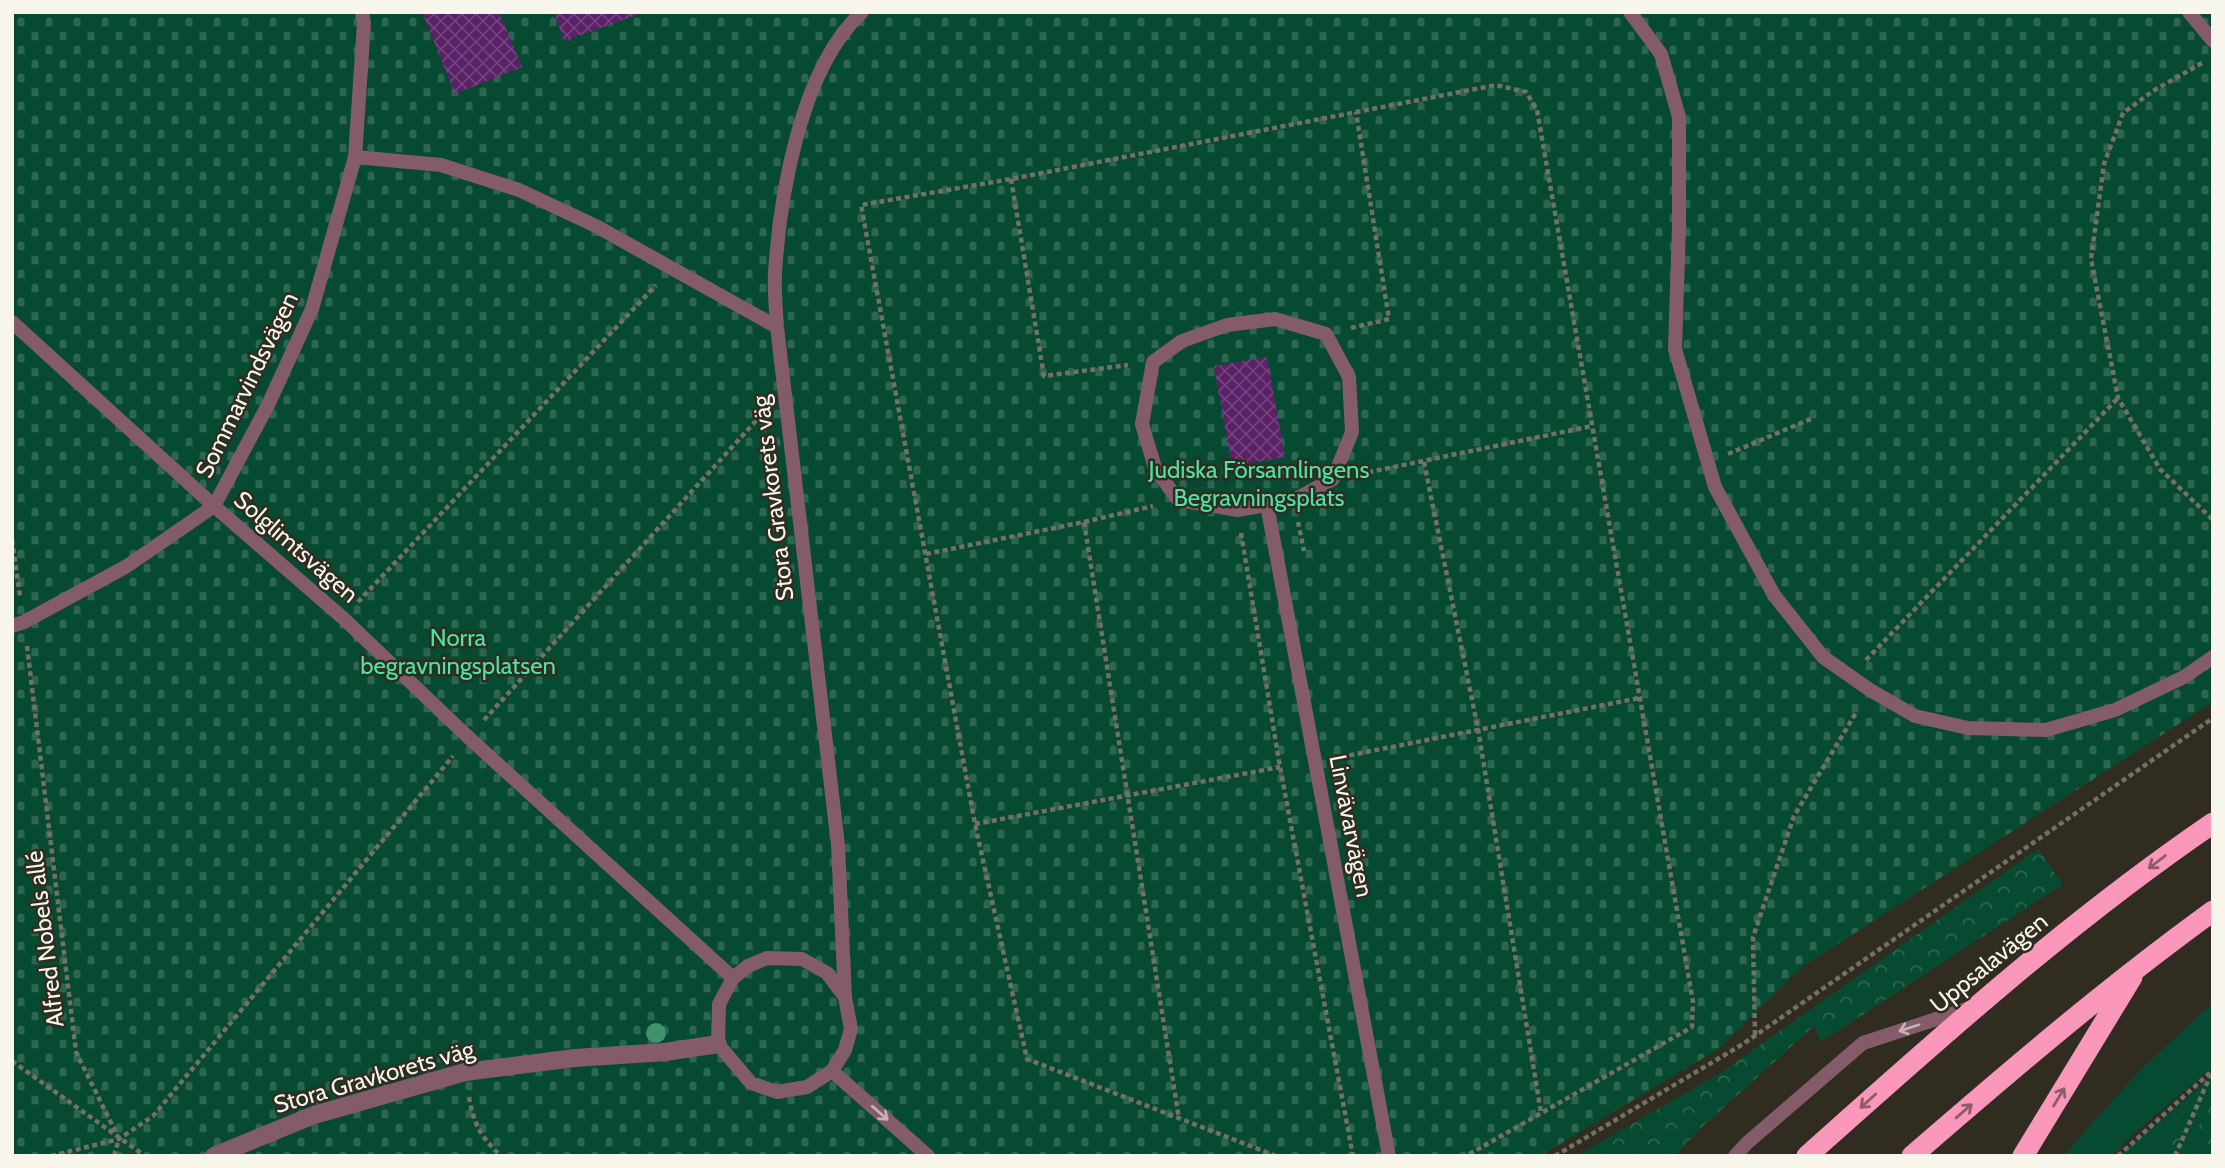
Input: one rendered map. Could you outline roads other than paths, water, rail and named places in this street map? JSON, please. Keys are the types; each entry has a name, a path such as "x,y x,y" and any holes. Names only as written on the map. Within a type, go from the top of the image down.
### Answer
{"highway":[{"name":"Uppsalavägen","path":"1807,1156 1974,1007 2157,861 2213,823"},
{"path":"1912,1156 2028,1055 2140,964 2213,911"},
{"path":"2023,1156 2140,964"}],"street":[{"name":"Stora Gravkorets väg","path":"214,1156 314,1115 465,1072 575,1058 665,1052 718,1044"}],"lane":[{"name":"Sommarvindsvägen","path":"18,624 127,566 214,506 268,405 312,309 355,157 364,23 362,12"},
{"name":"Stora Gravkorets väg","path":"832,1071 845,1050 851,1029 845,997 838,845 777,327 774,275 788,164 803,114 851,19 862,12"},
{"path":"1630,12 1661,54 1679,117 1675,349 1715,487 1774,595 1824,657 1870,690 1915,716 1968,728 2046,730 2115,710 2184,677 2213,657"},
{"path":"2189,12 2213,41"},
{"path":"355,157 440,165 519,190 596,226 777,327"},
{"path":"1275,319 1326,334 1349,377 1352,432 1333,480 1294,500 1267,505 1237,510 1178,500 1155,468 1142,424 1153,362 1182,341 1227,325 1275,319"},
{"name":"Solglimtsvägen","path":"12,322 214,506 343,618 468,737 733,978"},
{"name":"Linvävarvägen","path":"1267,505 1389,1156"},
{"path":"845,997 827,973 802,959 768,958 748,966 733,978 719,1004 718,1044 751,1083 777,1092 807,1087 832,1071 928,1156"},
{"path":"1735,1156 1863,1043 1974,1007"}],"park label":[{"name":"Judiska Församlingens Begravningsplats","path":"1259,484"},
{"name":"Norra begravningsplatsen","path":"458,652"}]}
